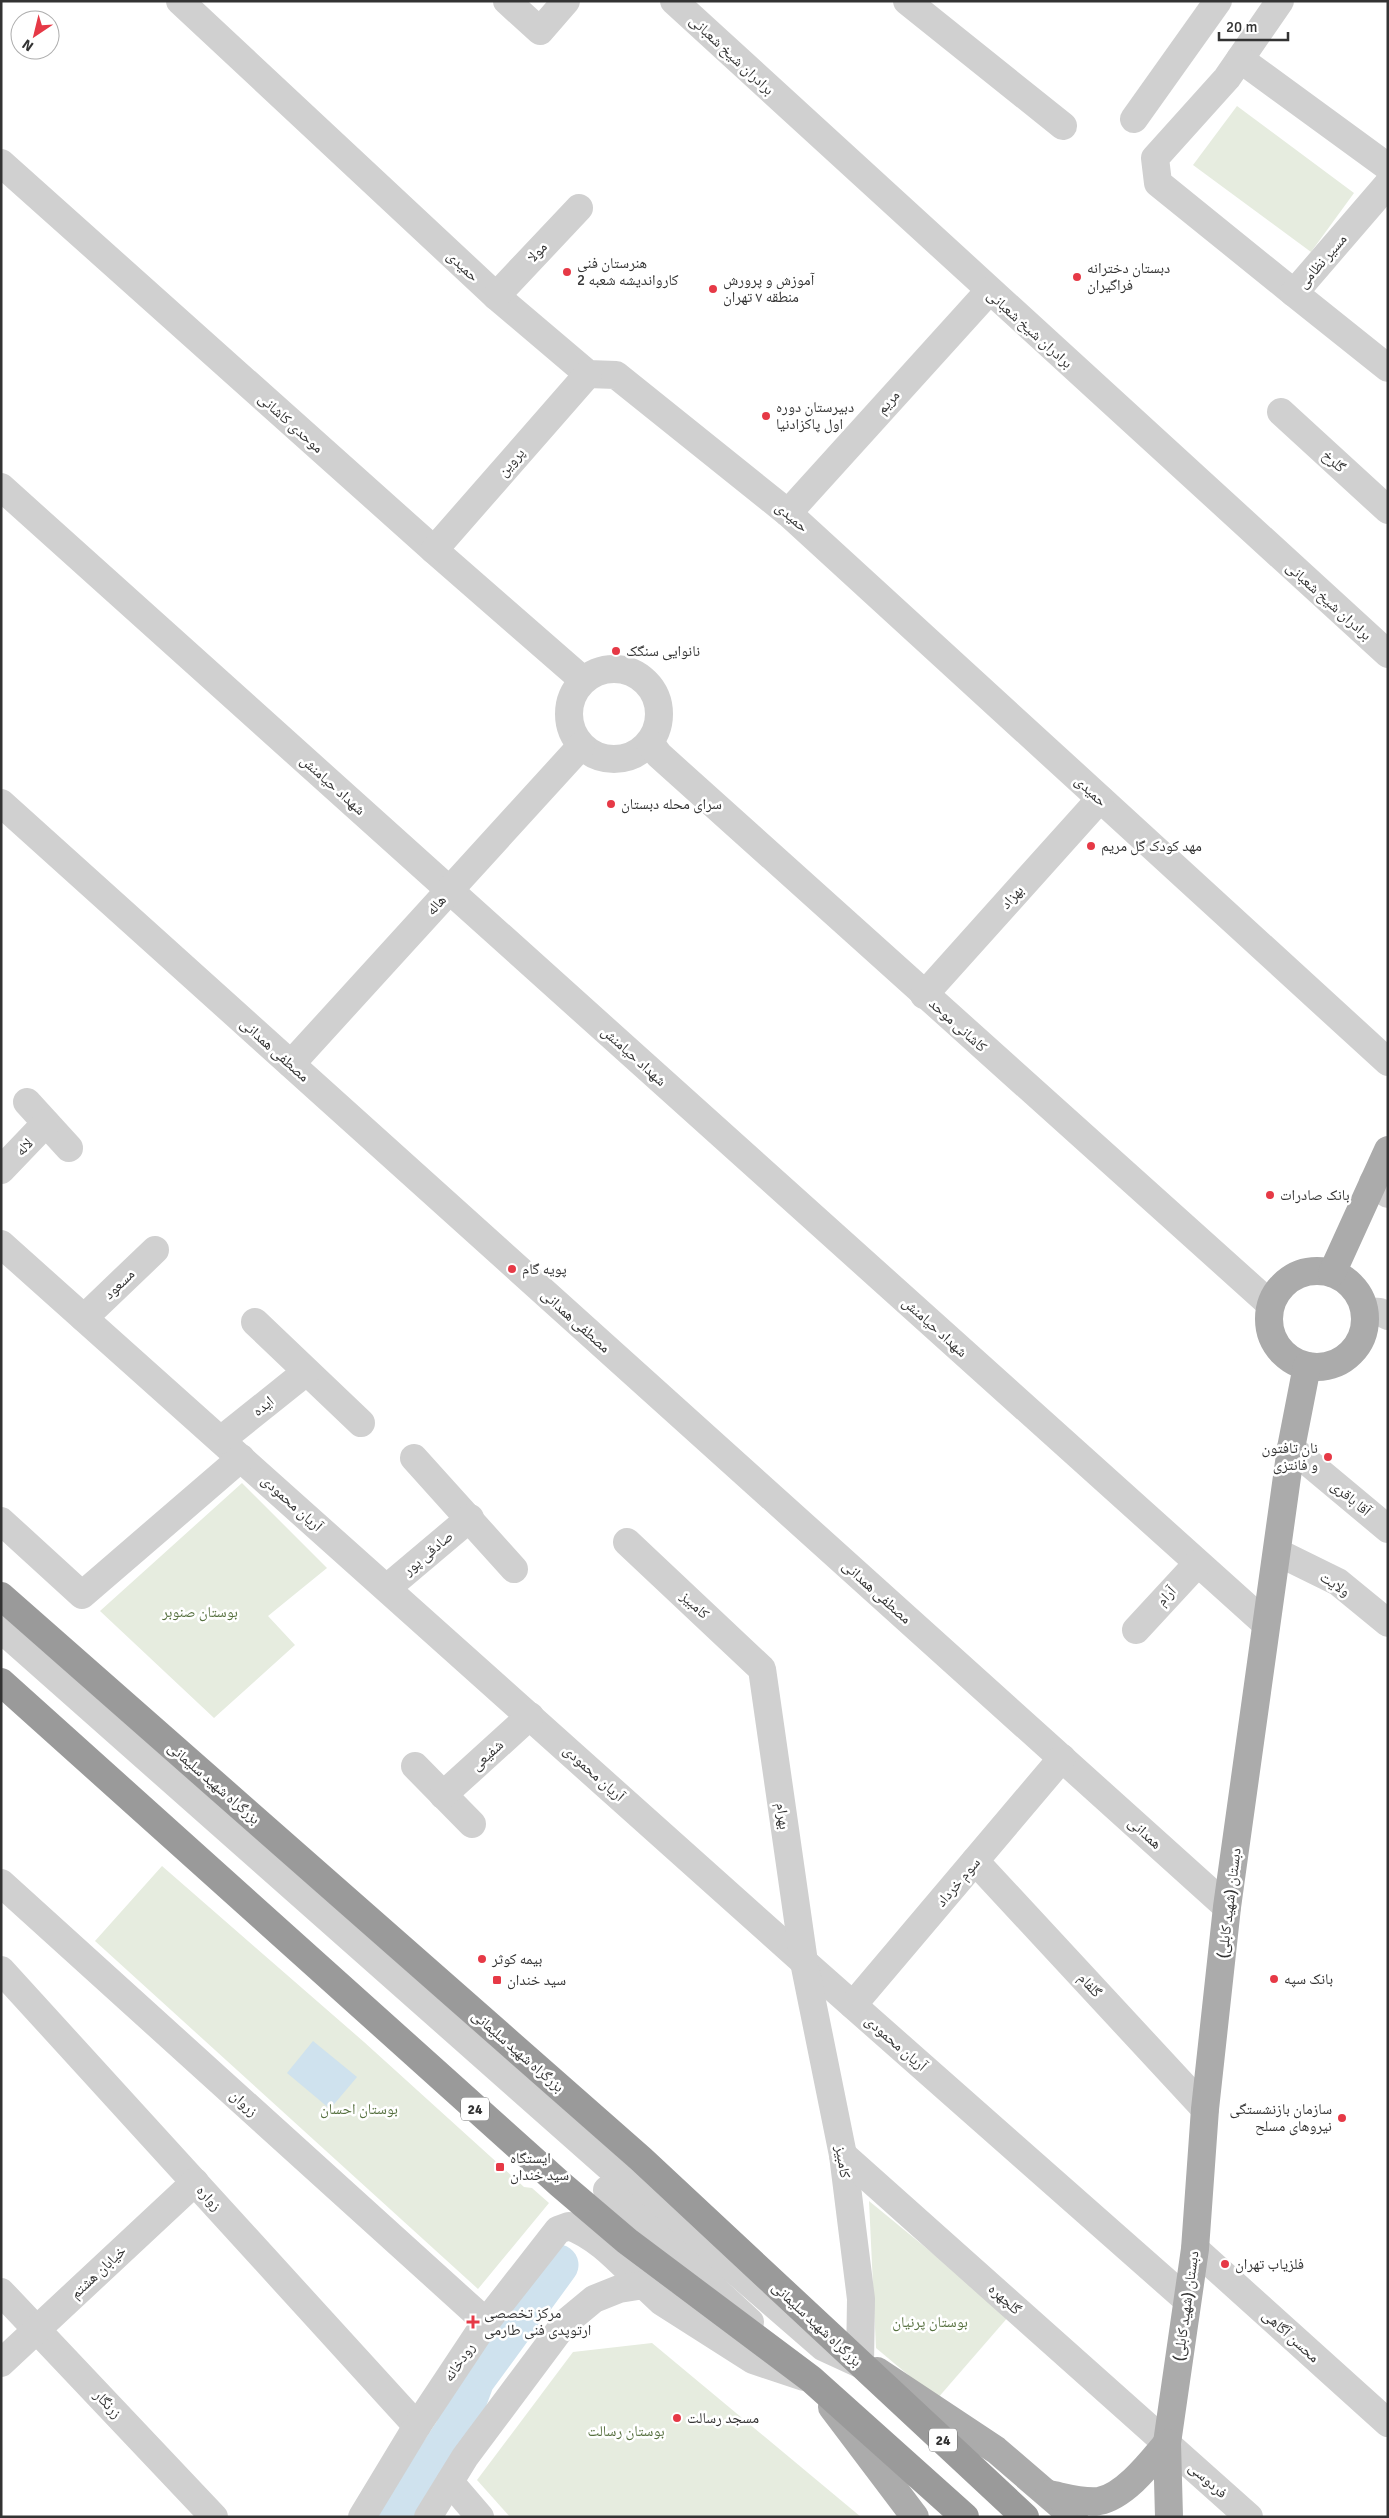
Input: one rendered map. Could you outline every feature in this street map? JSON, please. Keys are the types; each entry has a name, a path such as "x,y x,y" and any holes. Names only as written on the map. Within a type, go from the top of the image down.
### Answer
{"highway":[{"name":"بزرگراه شهید سلیمانی","path":"1,1596 633,2152 1025,2517"},
{"name":"24","path":"1,1682 560,2184 627,2240 811,2380 965,2517"}],"main road":[{"path":"1332,1273 1380,1188 1388,1150"},
{"path":"1314,1272 1332,1273 1347,1282 1376,1314 1348,1356 1337,1363 1325,1366 1307,1366 1290,1359 1274,1342 1268,1326 1270,1304 1284,1286 1298,1276 1314,1272"},
{"name":"دبستان (شهید کابلی)","path":"1170,2517 1167,2443 1195,2249 1205,2109 1227,1907 1291,1448 1307,1366"},
{"path":"860,2364 884,2373 996,2450 1074,2517"},
{"path":"811,2380 915,2517"},
{"path":"1048,2494 1083,2500 1101,2500 1120,2490 1142,2473 1167,2443"}],"street":[{"name":"حمیدی","path":"180,1 496,296 588,374 616,375 788,513 1388,1062"},
{"path":"507,1 540,30 566,1"},
{"name":"برادران شیخ شعبانی","path":"674,1 988,291 1388,654"},
{"path":"907,1 1062,126"},
{"path":"1134,119 1218,1"},
{"path":"1280,1 1227,78 1155,158 1158,183 1294,293"},
{"path":"1240,59 1388,167"},
{"name":"موحدی کاشانی","path":"1,163 434,550 584,680"},
{"name":"مسیر نظامی","path":"1388,184 1294,293 1388,368"},
{"name":"مولا","path":"496,296 579,208"},
{"name":"مریم","path":"788,513 988,291"},
{"name":"پروین","path":"434,550 588,374"},
{"name":"گلرخ","path":"1281,412 1388,510"},
{"name":"شهداد حیامنش","path":"1,487 1197,1564 1266,1624"},
{"path":"611,669 626,670 639,676 650,686 657,700 660,714 657,729 650,743 638,753 624,759 608,760 594,755 581,746 572,734 568,712 574,691 584,680 596,672 611,669"},
{"name":"کاشانی موحد","path":"650,743 659,755 1270,1304"},
{"name":"هاله","path":"291,1064 581,746"},
{"name":"بهزاد","path":"924,994 1100,799"},
{"name":"مصطفی همدانی","path":"1,803 1062,1758"},
{"path":"26,1102 69,1148"},
{"name":"لاله","path":"1,1170 46,1123"},
{"name":"آریان محمودی","path":"1,1244 804,1962 1187,2300"},
{"name":"مسعود","path":"84,1318 155,1250"},
{"path":"255,1322 361,1423"},
{"name":"ایده","path":"1,1521 82,1595 231,1449 306,1372"},
{"name":"آقا باقری","path":"1291,1448 1387,1527"},
{"path":"414,1458 514,1569"},
{"name":"صادقی پور","path":"387,1588 470,1518"},
{"name":"کامبیز","path":"627,1542 762,1669"},
{"name":"ولایت","path":"1277,1552 1338,1582 1388,1623"},
{"name":"آرام","path":"1136,1630 1197,1564"},
{"path":"1,1629 642,2196 739,2274 823,2347 860,2364"},
{"path":"1,1648 466,2059 672,2248 811,2380"},
{"name":"بهرام","path":"762,1669 804,1962"},
{"name":"شفیعی","path":"443,1795 530,1716"},
{"name":"سوم خرداد","path":"853,2005 1062,1758"},
{"name":"همدانی","path":"1062,1758 1227,1907"},
{"path":"415,1766 472,1824"},
{"name":"گلفام","path":"975,1862 1205,2109"},
{"name":"زروان","path":"1,1883 486,2322"},
{"name":"کامبیز","path":"804,1962 843,2155 861,2299 860,2364"},
{"name":"زواره","path":"1,1970 417,2426"},
{"name":"گلچهره","path":"843,2155 1167,2443"},
{"name":"خیابان هشتم","path":"1,2363 195,2182"},
{"name":"رودخانه","path":"362,2517 417,2426 486,2322 550,2238 558,2230 569,2226 584,2232 599,2242 662,2302 753,2360 811,2380"},
{"name":"محسن آگاهی","path":"1195,2249 1388,2422"},
{"path":"428,2517 465,2457 565,2323 594,2299 619,2289 644,2285"},
{"name":"زرنگار","path":"1,2292 214,2517"},
{"name":"فردوسی","path":"1167,2443 1249,2517"},
{"path":"450,2482 480,2517"}],"green space":[{"path":"1237,106 1354,193 1311,252 1193,165"},
{"name":"بوستان صنوبر","path":"242,1483 327,1568 268,1616 295,1645 214,1718 100,1611"},
{"name":"بوستان احسان","path":"162,1866 364,2042 524,2187 532,2188 549,2203 478,2289 95,1941"},
{"name":"بوستان پرنیان","path":"869,2201 1009,2316 937,2399 876,2348"},
{"name":"بوستان رسالت","path":"652,2343 861,2517 510,2517 477,2480 573,2352"}],"water":[{"path":"313,2041 357,2077 330,2109 287,2073"}],"waterway":[{"path":"398,2517 455,2431 474,2380 558,2265"}],"place":[{"name":"هنرستان فنی کارواندیشه شعبه 2","path":"567,272"},
{"name":"دبستان دخترانه فراگیران","path":"1077,277"},
{"name":"آموزش و پرورش منطقه ۷ تهران","path":"713,289"},
{"name":"دبیرستان دوره اول پاکزادنیا","path":"766,416"},
{"name":"نانوایی سنگک","path":"616,651"},
{"name":"سرای محله دبستان","path":"611,804"},
{"name":"مهد کودک گل مریم","path":"1091,846"},
{"name":"بانک صادرات","path":"1270,1195"},
{"name":"پویه گام","path":"512,1269"},
{"name":"نان تافتون و فانتزی","path":"1328,1457"},
{"name":"بیمه کوثر","path":"482,1959"},
{"name":"بانک سپه","path":"1274,1979"},
{"name":"سید خندان","path":"497,1980"},
{"name":"سازمان بازنشستگی نیروهای مسلح","path":"1342,2118"},
{"name":"ایستگاه سید خندان","path":"500,2167"},
{"name":"فلزیاب تهران","path":"1225,2264"},
{"name":"مرکز تخصصی ارتوپدی فنی طارمی","path":"473,2322"},
{"name":"مسجد رسالت","path":"677,2418"}]}
